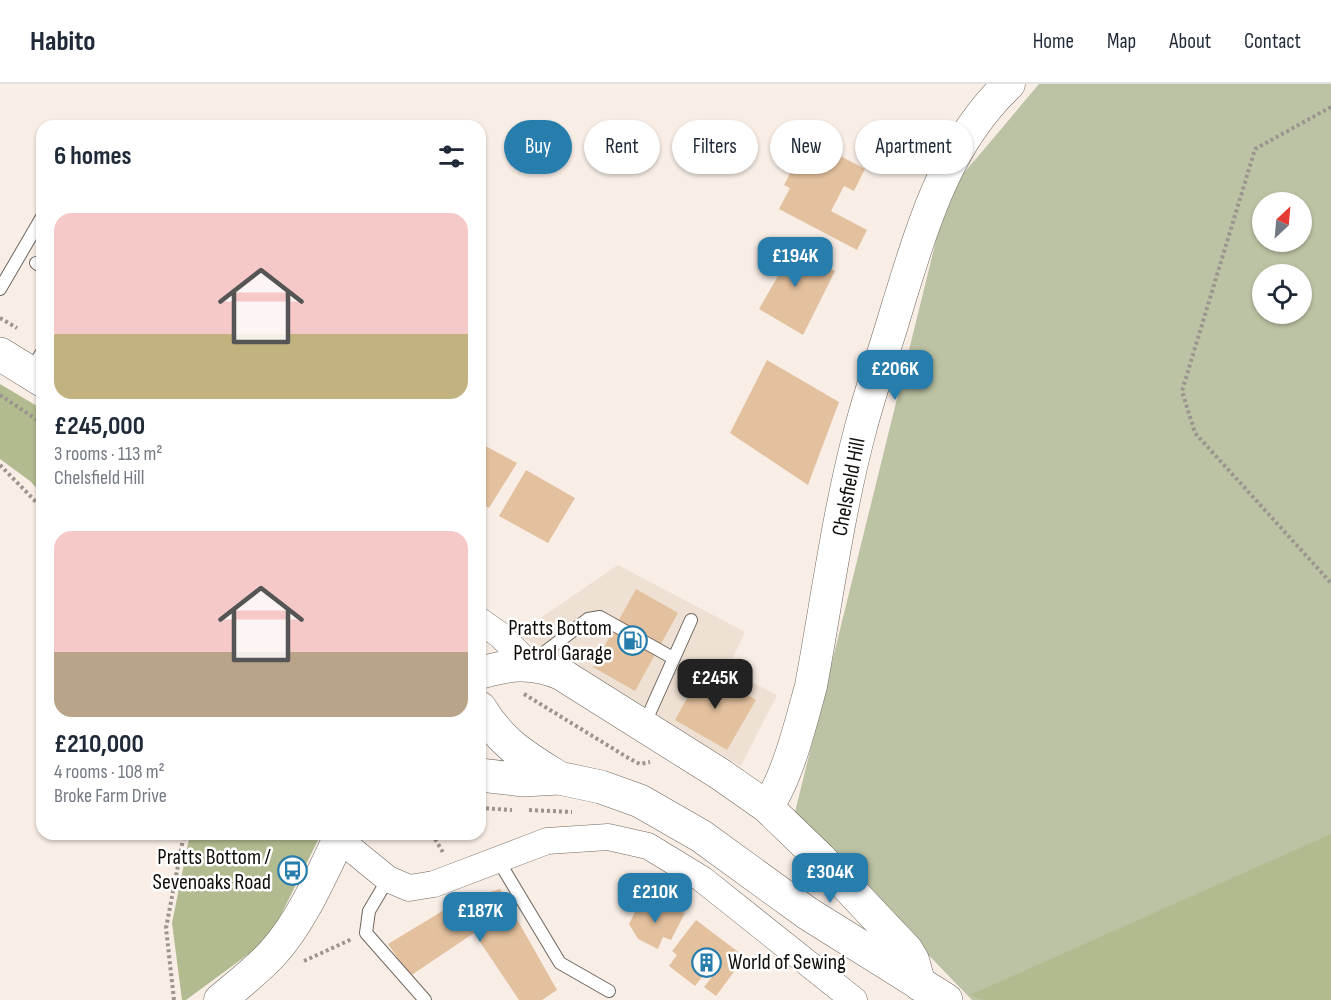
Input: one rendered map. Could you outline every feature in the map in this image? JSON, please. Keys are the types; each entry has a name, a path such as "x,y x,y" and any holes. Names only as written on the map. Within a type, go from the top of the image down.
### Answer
{"highway":[{"path":"0,354 36,367"},
{"path":"486,718 493,730 508,745 559,778"},
{"path":"486,776 523,780 559,778 616,792 640,801 677,821 807,912 933,993"}],"street":[{"name":"Chelsfield Hill","path":"767,807 779,786 805,706 861,428 922,227 937,187 963,140 987,106 1009,84"},
{"path":"486,625 500,635 525,679"},
{"path":"486,671 510,665 525,679"},
{"path":"525,679 545,667 561,674 767,807 821,859 907,950 933,993"},
{"path":"344,840 388,879 409,888 419,887 547,841 608,837 648,846 702,879 855,1000"},
{"path":"220,1000 273,953 296,921 338,840"}],"lane":[{"path":"0,289 36,227"},
{"path":"525,679 588,619 600,617 673,658"},
{"path":"644,727 691,620"},
{"path":"498,860 560,963 609,991"},
{"path":"388,879 369,911 366,933 425,1000"}],"path":[{"path":"1331,107 1255,149 1182,392 1195,433 1331,583"},
{"path":"0,395 36,419"},
{"path":"0,465 36,502"},
{"path":"525,679 640,764"},
{"path":"486,808 515,810"},
{"path":"526,810 573,812"},
{"path":"174,1000 166,928 183,840"},
{"path":"273,953 291,967 366,933"}],"shaded area":[{"path":"618,565 745,632 727,670 777,695 741,766 517,634"}],"green space":[{"path":"1039,84 1331,84 1331,1000 972,1000 794,816 948,192 963,174 973,174 973,162"},
{"path":"0,384 36,405 36,488 0,459"},
{"path":"1331,834 1331,1000 983,1000 970,995"},
{"path":"189,840 318,840 269,939 186,1000 182,1000 172,923"}],"building":[{"path":"843,157 855,164 855,174 862,174 854,191 844,186 831,211 867,230 857,250 779,209 790,188 784,185 790,174 843,174"},
{"path":"774,242 835,271 803,335 759,309 781,271 764,258"},
{"path":"767,360 839,402 808,485 730,433"},
{"path":"486,446 517,463 489,508 486,506"},
{"path":"526,470 575,498 548,543 499,516"},
{"path":"636,589 678,613 635,691 593,667"},
{"path":"703,669 756,700 727,750 675,720"},
{"path":"500,889 557,990 542,1000 519,1000 474,933 410,976 388,944 459,901"},
{"path":"640,902 685,913 671,940 663,937 658,949 638,939 629,924"},
{"name":"World of Sewing","path":"696,920 745,957 716,996 704,987 712,977 706,972 695,986 669,966 677,955 672,951"}],"place":[{"name":"Pratts Bottom Petrol Garage","path":"633,641"},
{"name":"Pratts Bottom / Sevenoaks Road","path":"292,870"},
{"name":"World of Sewing","path":"707,962"}]}
